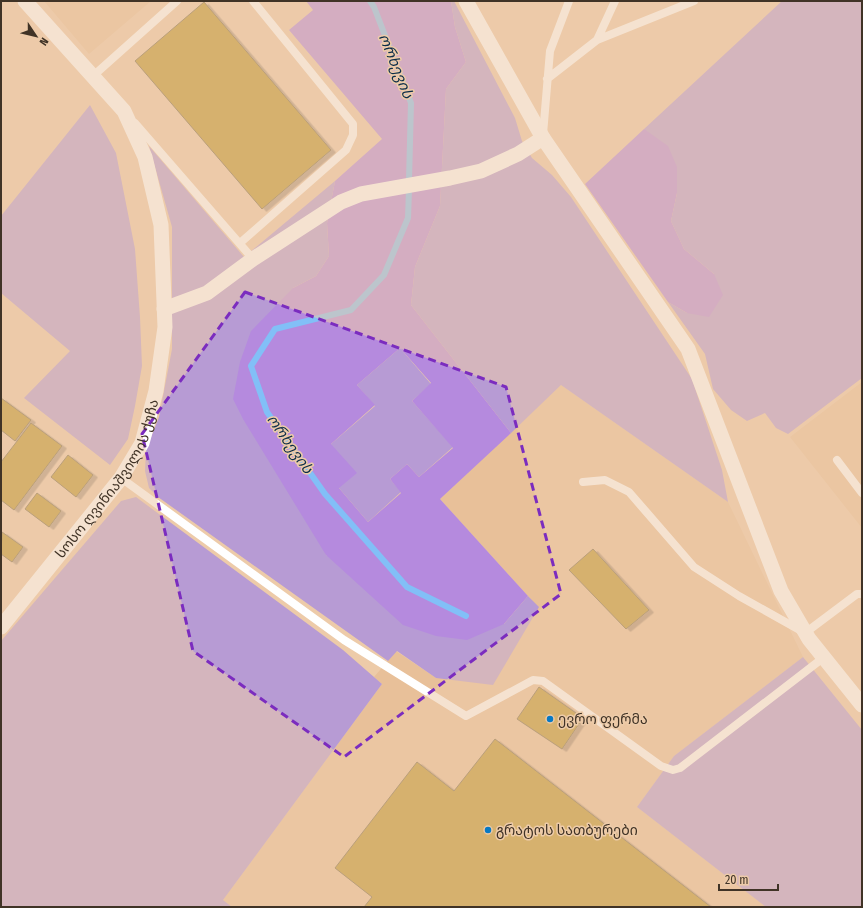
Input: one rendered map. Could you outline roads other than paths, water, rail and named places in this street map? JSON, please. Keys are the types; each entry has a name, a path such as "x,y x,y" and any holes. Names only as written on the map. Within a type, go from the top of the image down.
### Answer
{"street":[{"name":"სოსო ღვინიაშვილის ქუჩა","path":"1,627 121,478 142,443 156,391 165,328 161,225 145,157 124,111 25,1"},
{"path":"466,1 543,138 688,349 781,591 805,633 823,658 862,705"},
{"path":"164,309 207,293 254,259 341,202 361,194 480,171 518,154 543,138"}],"lane":[{"path":"93,76 177,1"},
{"path":"240,243 346,150 353,135 353,124 253,1"},
{"path":"543,138 550,51 569,1"},
{"path":"597,40 615,1"},
{"path":"547,79 597,40 694,1"},
{"path":"124,111 254,259"},
{"path":"837,460 862,493"},
{"path":"121,478 344,640 466,716 533,680 543,681 661,766 673,770 680,768 823,658"},
{"path":"583,482 605,480 629,492 694,567 739,596 805,633 857,594 862,594"}],"waterway":[{"name":"ორხევის","path":"370,1 374,7 411,103 409,180"},
{"name":"ორხევის","path":"409,190 408,218 384,275 351,310 275,329 251,366 267,412 325,494 407,587 466,616"}],"place":[{"name":"ევრო ფერმა","path":"550,719"},
{"name":"გრატოს სათბურები","path":"488,830"}]}
